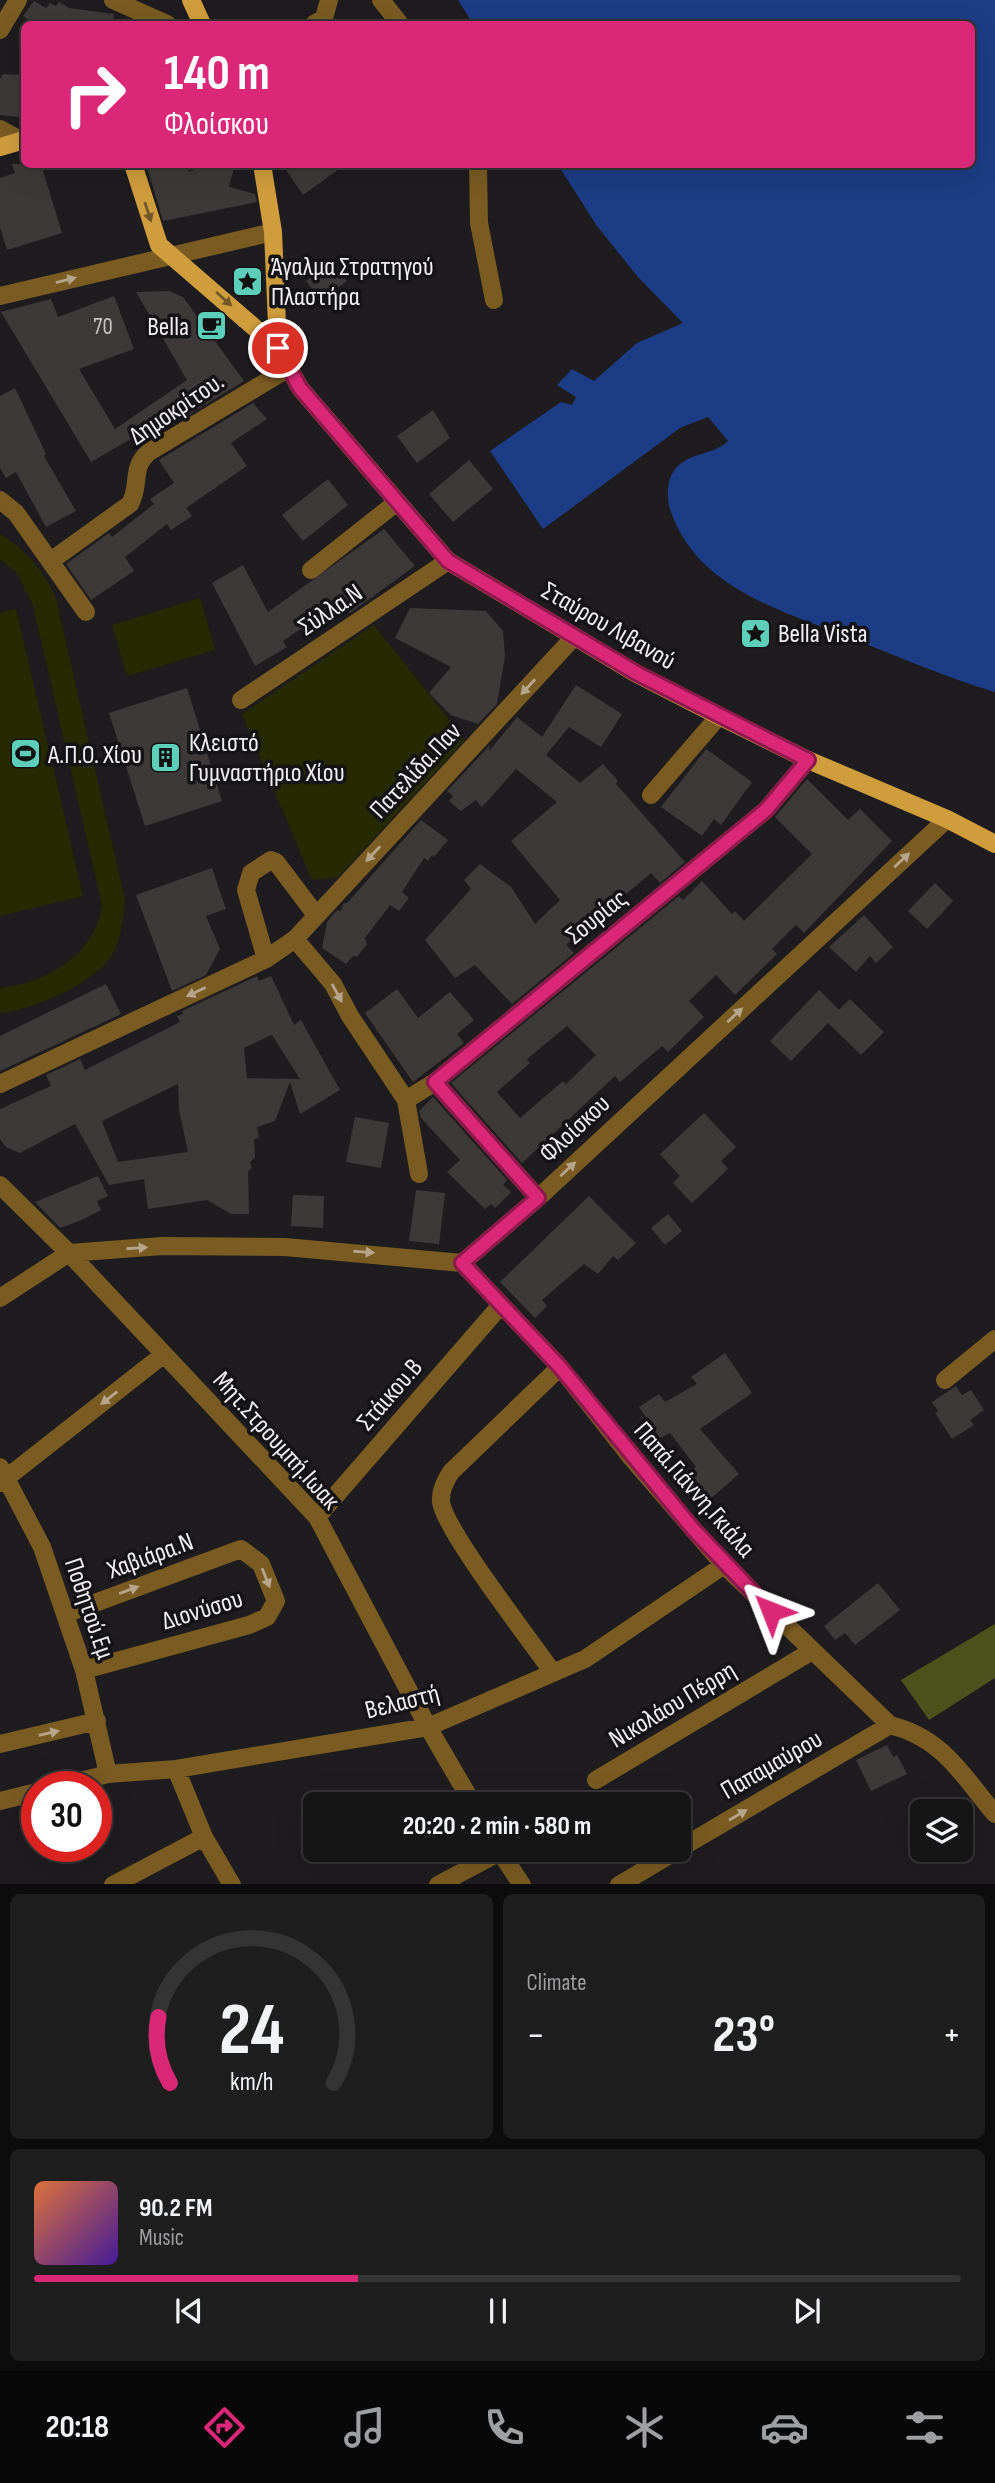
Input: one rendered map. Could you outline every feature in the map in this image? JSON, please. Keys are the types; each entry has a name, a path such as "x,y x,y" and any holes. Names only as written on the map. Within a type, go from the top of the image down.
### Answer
{"main road":[{"path":"191,0 200,21"},
{"path":"0,147 21,142"},
{"path":"134,168 159,245 173,254 278,348"},
{"path":"263,168 273,232 278,348"},
{"name":"Σταύρου Λιβανού","path":"278,348 300,388 448,561 574,637 719,716 808,760 947,819 995,844"}],"street":[{"path":"0,30 18,0"},
{"path":"113,0 160,21"},
{"path":"381,0 398,21"},
{"path":"0,130 21,140"},
{"path":"478,168 479,223 494,300"},
{"path":"0,296 273,232"},
{"name":"Δημοκρίτου.","path":"52,560 130,503 134,497 135,469 149,452 289,368"},
{"path":"0,500 16,513 52,560 86,612"},
{"path":"311,570 397,502"},
{"name":"Σύλλα.Ν","path":"241,700 448,561"},
{"name":"Πατελίδα.Παν","path":"0,1084 265,959 295,939 574,637"},
{"path":"651,795 719,716"},
{"name":"Σουρίας","path":"406,1100 435,1082 766,810 808,760"},
{"name":"Φλοίσκου","path":"462,1263 538,1198 947,819"},
{"path":"265,959 246,890 251,873 271,860 276,862 316,915"},
{"path":"295,939 333,984 350,1016 406,1100 419,1174"},
{"path":"435,1082 538,1198"},
{"name":"Μητ.Στρουμπή.Ιωακ","path":"0,1185 69,1253 317,1517 465,1792"},
{"path":"0,1298 69,1253 162,1246 285,1247 462,1263"},
{"name":"Παπά.Γιάννη.Γκιάλα","path":"462,1263 560,1367 630,1456 724,1565 891,1725 920,1734 936,1744 995,1814"},
{"name":"Στάικου.Β","path":"317,1517 501,1306"},
{"path":"945,1380 995,1339"},
{"path":"3,1476 163,1355"},
{"path":"553,1673 456,1535 441,1503 445,1481 451,1472 560,1367"},
{"name":"Ποθητού.Εμ","path":"3,1476 41,1547 65,1614 84,1670 107,1771"},
{"name":"Διονύσου","path":"84,1670 240,1627 267,1616 276,1601 256,1559 241,1549 215,1560"},
{"name":"Χαβιάρα.Ν","path":"65,1614 215,1560"},
{"name":"Βελαστή","path":"112,1774 176,1769 428,1727 585,1659 724,1565"},
{"name":"Νικολάου Πέρρη","path":"596,1780 812,1651"},
{"path":"0,1744 97,1721"},
{"name":"Παπαμαύρου","path":"691,1841 891,1725"},
{"path":"176,1769 204,1837 231,1884"},
{"path":"0,1801 21,1796"},
{"path":"115,1884 204,1837"},
{"path":"440,1884 480,1862"},
{"path":"507,1862 521,1884"},
{"name":"Παπαμαύρου","path":"621,1884 657,1862"}],"green space":[{"path":"0,534 32,560 55,595 125,900 122,927 113,953 93,975 46,1001 0,1013 0,988 35,980 66,963 90,938 102,905 33,605 17,573 0,559"},
{"path":"200,598 215,650 127,676 112,625"},
{"name":"Α.Π.Ο. Χίου","path":"16,609 83,896 0,916 0,613"},
{"path":"374,625 465,740 338,877 312,880 242,714"},
{"path":"995,1624 995,1678 929,1720 901,1680"}],"water":[{"path":"458,0 995,0 995,692 771,607 722,579 701,560 684,538 671,512 668,489 673,472 683,462 716,449 728,441 708,417 680,428 543,529 490,451 561,402 572,405 576,397 557,385 572,369 594,381 637,343 683,323 638,277 597,226 560,168 975,168 975,21 471,21"}],"building":[{"path":"34,1 46,8 50,3 56,6 59,2 69,8 114,14 113,21 30,21 23,16"},
{"path":"3,74 21,75 21,114 18,117 0,115 0,79"},
{"path":"12,164 21,164 21,168 42,168 62,233 7,250 0,227 0,178 15,173"},
{"path":"147,168 188,168 189,172 200,168 234,168 229,187 255,194 257,202 163,221"},
{"path":"285,168 340,168 303,195"},
{"path":"332,262 347,281 321,300 306,281"},
{"path":"169,291 183,297 244,381 154,436 136,436 91,462 1,312 51,299 58,317 114,296 134,349 79,369 115,429 187,380 136,292"},
{"path":"15,388 46,454 44,456 76,511 46,527 16,472 6,478 0,468 0,396"},
{"path":"253,403 267,419 231,443 247,466 186,508 192,516 171,530 167,524 125,557 134,571 91,600 66,564 109,533 112,537 154,504 150,499 174,483 159,460"},
{"path":"433,410 450,438 417,463 397,436"},
{"path":"469,460 493,489 453,522 429,494"},
{"path":"328,479 348,505 303,541 282,515"},
{"path":"384,529 415,566 350,613 341,601 283,641 287,647 255,666 212,583 243,565 268,612"},
{"path":"410,608 486,611 503,631 505,656 497,704 478,724 451,715 429,693 451,667 395,638"},
{"path":"576,685 622,714 601,747 569,727 546,755 580,783 603,764 618,781 616,784 685,862 660,883 651,873 566,945 574,953 512,1004 475,965 455,978 425,940 471,889 464,880 480,864 511,887 535,924 560,900 511,841 557,802 516,769 482,807 476,800 461,811 449,801 453,796 447,791 490,745 489,751 517,717 542,737"},
{"name":"Κλειστό Γυμναστήριο Χίου","path":"187,688 222,801 145,826 109,713"},
{"path":"706,749 752,782 721,825 714,819 702,836 661,807"},
{"path":"807,779 848,820 860,809 892,841 804,933 796,925 772,949 777,954 735,995 716,975 689,1001 704,1017 668,1052 662,1046 620,1082 615,1076 522,1163 451,1083 679,896 683,900 702,881 732,914 735,911 744,921 812,854 775,817","holes":["567,1026 596,1055 566,1084 563,1081 520,1118 497,1092 530,1063 527,1059"]},
{"path":"421,820 448,840 434,857 432,855 428,861 424,858 402,892 409,898 399,911 390,905 365,938 367,944 357,957 353,956 346,964 322,948 327,922 337,910 341,911 343,904 348,902"},
{"path":"212,868 226,909 206,916 220,949 206,975 172,991 136,895"},
{"path":"935,883 953,901 927,929 908,911"},
{"path":"864,915 893,947 876,963 870,956 856,972 829,947"},
{"path":"257,976 259,981 271,976 294,1025 301,1020 340,1090 300,1114 290,1082 275,1121 257,1127 259,1137 254,1140 255,1157 250,1162 252,1168 248,1171 249,1214 231,1214 207,1200 148,1209 144,1179 109,1185 75,1124 20,1153 6,1147 0,1139 0,1109 51,1086 46,1075 80,1059 85,1070 180,1022 177,1016 183,1014 182,1011","holes":["272,1035 300,1079 247,1078 244,1048","178,1084 179,1110 188,1152 118,1162 102,1121"]},
{"path":"106,984 121,1014 0,1071 0,1036"},
{"path":"397,989 418,1018 450,992 474,1020 457,1034 464,1043 413,1082 365,1013"},
{"path":"819,990 839,1010 850,999 884,1032 861,1055 828,1023 791,1061 770,1041"},
{"path":"433,1097 507,1180 503,1185 511,1192 495,1208 491,1204 485,1209 447,1172 460,1160 421,1118 419,1111"},
{"path":"704,1113 736,1147 721,1161 728,1169 692,1203 673,1183 680,1176 660,1154"},
{"path":"355,1117 389,1123 381,1168 346,1162"},
{"path":"98,1176 108,1196 97,1201 101,1210 84,1219 60,1228 35,1202"},
{"path":"416,1190 445,1193 439,1244 409,1241"},
{"path":"293,1195 324,1196 323,1228 291,1226"},
{"path":"589,1196 636,1243 618,1260 613,1256 598,1274 584,1264 542,1300 547,1306 535,1318 500,1282"},
{"path":"668,1214 682,1231 665,1245 651,1228"},
{"path":"725,1353 752,1393 700,1429 739,1474 702,1506 680,1481 696,1467 670,1433 660,1438 639,1407 659,1394 665,1402 697,1384 691,1377"},
{"path":"956,1386 962,1395 971,1390 984,1410 970,1420 974,1425 952,1439 935,1413 938,1411 932,1402"},
{"path":"878,1583 900,1610 855,1645 845,1633 835,1640 824,1626"},
{"path":"887,1745 893,1757 897,1755 907,1774 871,1791 856,1760"}],"place":[{"name":"Άγαλμα Στρατηγού Πλαστήρα","path":"248,281"},
{"name":"Bella","path":"212,326"},
{"name":"Bella Vista","path":"755,633"},
{"name":"Α.Π.Ο. Χίου","path":"25,754"},
{"name":"Κλειστό Γυμναστήριο Χίου","path":"166,757"}],"route":[{"path":"278,348 300,388 448,561 638,674 808,760 766,810 435,1082 538,1198 462,1263 560,1367 630,1456 724,1565 771,1611"}]}
